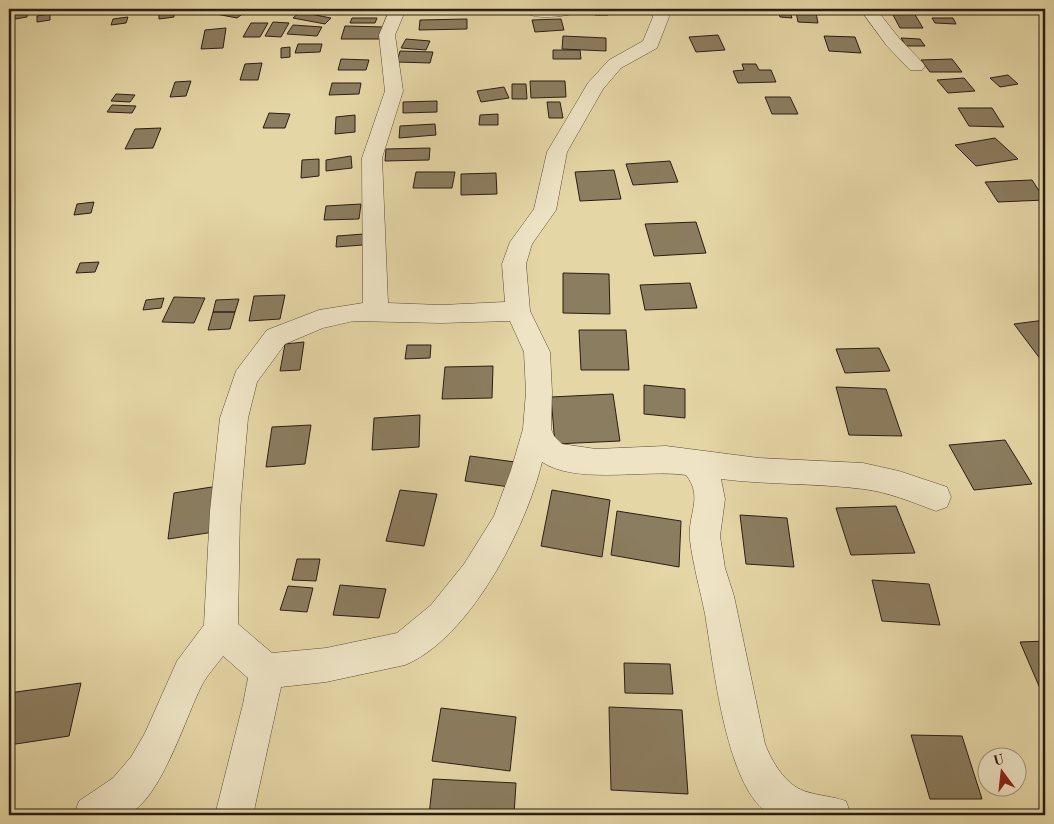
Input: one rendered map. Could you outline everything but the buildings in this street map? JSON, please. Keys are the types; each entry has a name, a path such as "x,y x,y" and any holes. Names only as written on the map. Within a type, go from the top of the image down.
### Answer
{"street":[{"path":"376,314 372,158 394,91 387,35 398,9"},
{"path":"536,13 575,9"},
{"path":"221,632 266,671 326,665 405,648 443,617 475,575 506,524 526,470 537,429 540,392 537,352 518,311 514,264 521,242 545,210 558,152 595,87 615,64 651,44 661,17 659,9"},
{"path":"868,9 892,42 916,66"},
{"path":"92,815 126,791 144,770 158,746 189,673 221,632 225,510 234,418 245,379 276,337 319,319 354,312 441,314 518,311"},
{"path":"537,429 543,444 554,455 571,459 596,462 666,459 759,471 863,476 899,484 936,497"},
{"path":"694,463 706,478 709,487 710,499 706,536 709,568 718,596 747,744 758,773 773,792 796,809 832,815"},
{"path":"234,815 261,704 266,671"}]}
